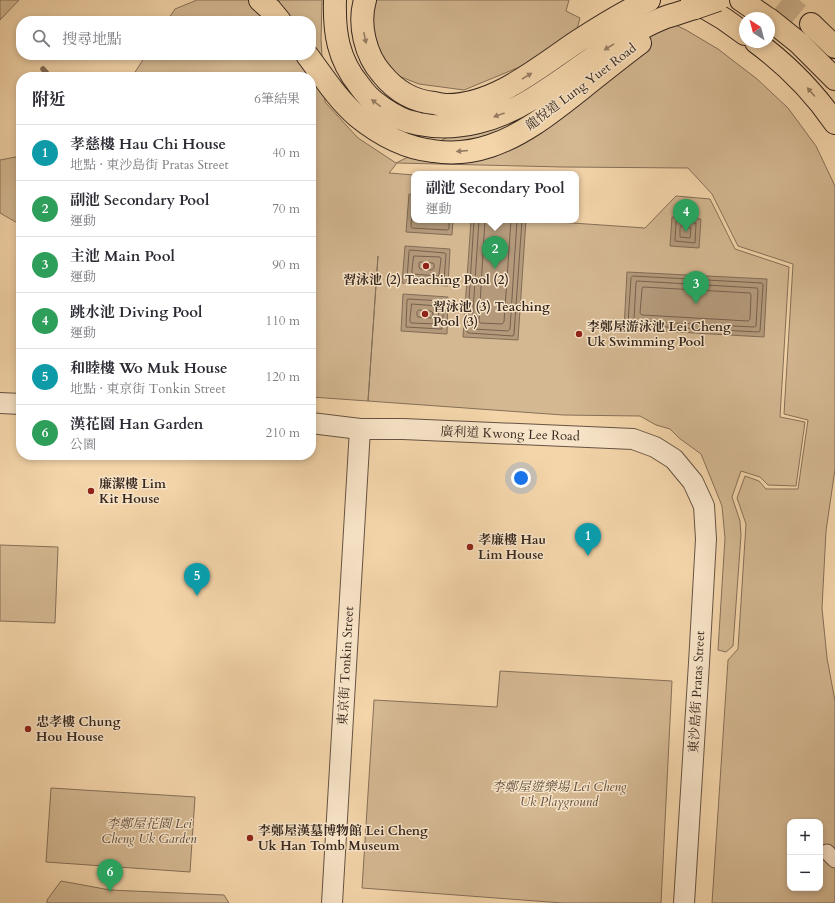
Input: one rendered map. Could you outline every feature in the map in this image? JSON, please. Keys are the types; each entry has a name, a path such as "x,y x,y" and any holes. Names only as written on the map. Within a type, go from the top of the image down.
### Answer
{"main road":[{"path":"260,0 275,16"},
{"path":"366,0 364,4 362,23 365,41 371,58 381,73 393,86 409,96 427,103 446,105 465,103 488,97 510,86 533,73 584,37 649,0"},
{"name":"龍悅道 Lung Yuet Road","path":"311,60 344,103 356,115 386,136 423,150 445,153 467,151 490,146 531,126 627,52 694,4 718,0"},
{"path":"741,0 758,12"},
{"path":"335,10 338,44 345,63 355,81 370,99 388,112 408,121 431,126 456,127 482,121 508,112 531,100 606,49 639,30 694,4 724,19 739,30"},
{"path":"775,24 799,43 835,79"},
{"path":"811,24 835,47"},
{"path":"764,48 790,69 810,90 835,123"}],"street":[{"path":"0,403 16,404"},
{"name":"廣利道 Kwong Lee Road","path":"316,424 360,429 403,429 633,439 655,447 674,459 694,482"},
{"name":"東京街 Tonkin Street","path":"332,903 360,429"},
{"name":"東沙島街 Pratas Street","path":"684,903 706,539 704,506 694,482"}],"green space":[{"path":"0,0 19,0 0,20"},
{"path":"197,0 322,0 321,40 325,102 358,138 396,163 586,68 653,14 686,30 718,49 757,79 788,108 816,146 835,186 835,469 826,531 822,608 827,658 835,701 835,903 712,903 728,660 738,649 746,524 737,498 745,476 759,481 766,489 798,489 808,420 784,414 793,264 738,246 712,194 688,168 397,163 389,173 411,175 411,223 572,223 645,228 676,196 710,199 735,249 789,267 780,417 805,422 796,486 768,485 760,477 741,471 732,497 740,521 741,535 733,646 726,652 718,650 725,538 722,506 701,454 679,438 670,429 656,425 640,416 563,415 316,397 316,72 135,72 143,60 316,60 316,16 170,16 175,9"},
{"path":"354,0 569,0 566,11 580,18 577,29 522,66 464,90 419,84 396,75 359,47"},
{"path":"16,157 16,222 0,213 0,160"},
{"path":"0,545 58,547 55,623 0,621"},
{"name":"李鄭屋遊樂場 Lei Cheng Uk Playground","path":"500,671 672,681 661,903 563,903 362,888 374,700 497,707"},
{"name":"李鄭屋花園 Lei Cheng Uk Garden","path":"51,788 195,797 190,872 46,862"},
{"path":"61,881 110,890 224,895 229,903 47,903 47,900"}],"water":[{"path":"409,194 411,194 411,223 453,223 452,235 406,232"},
{"path":"672,217 701,219 699,248 670,246"},
{"path":"471,223 526,223 518,340 463,337"},
{"name":"習泳池 (2) Teaching Pool (2)","path":"405,246 450,249 448,286 402,283"},
{"path":"627,272 767,279 764,337 624,329"},
{"name":"習泳池 (3) Teaching Pool (3)","path":"403,294 448,297 447,334 401,331"}],"tunnel":[{"path":"782,0 811,24"}],"place":[{"name":"跳水池 Diving Pool","path":"686,232"},
{"name":"習泳池 (2) Teaching Pool (2)","path":"426,266"},
{"name":"副池 Secondary Pool","path":"495,269"},
{"name":"主池 Main Pool","path":"696,304"},
{"name":"習泳池 (3) Teaching Pool (3)","path":"425,314"},
{"name":"李鄭屋游泳池 Lei Cheng Uk Swimming Pool","path":"579,334"},
{"name":"廉潔樓 Lim Kit House","path":"91,491"},
{"name":"孝廉樓 Hau Lim House","path":"470,547"},
{"name":"孝慈樓 Hau Chi House","path":"588,556"},
{"name":"和睦樓 Wo Muk House","path":"197,596"},
{"name":"忠孝樓 Chung Hou House","path":"28,729"},
{"name":"李鄭屋漢墓博物館 Lei Cheng Uk Han Tomb Museum","path":"250,838"},
{"name":"漢花園 Han Garden","path":"110,892"}]}
